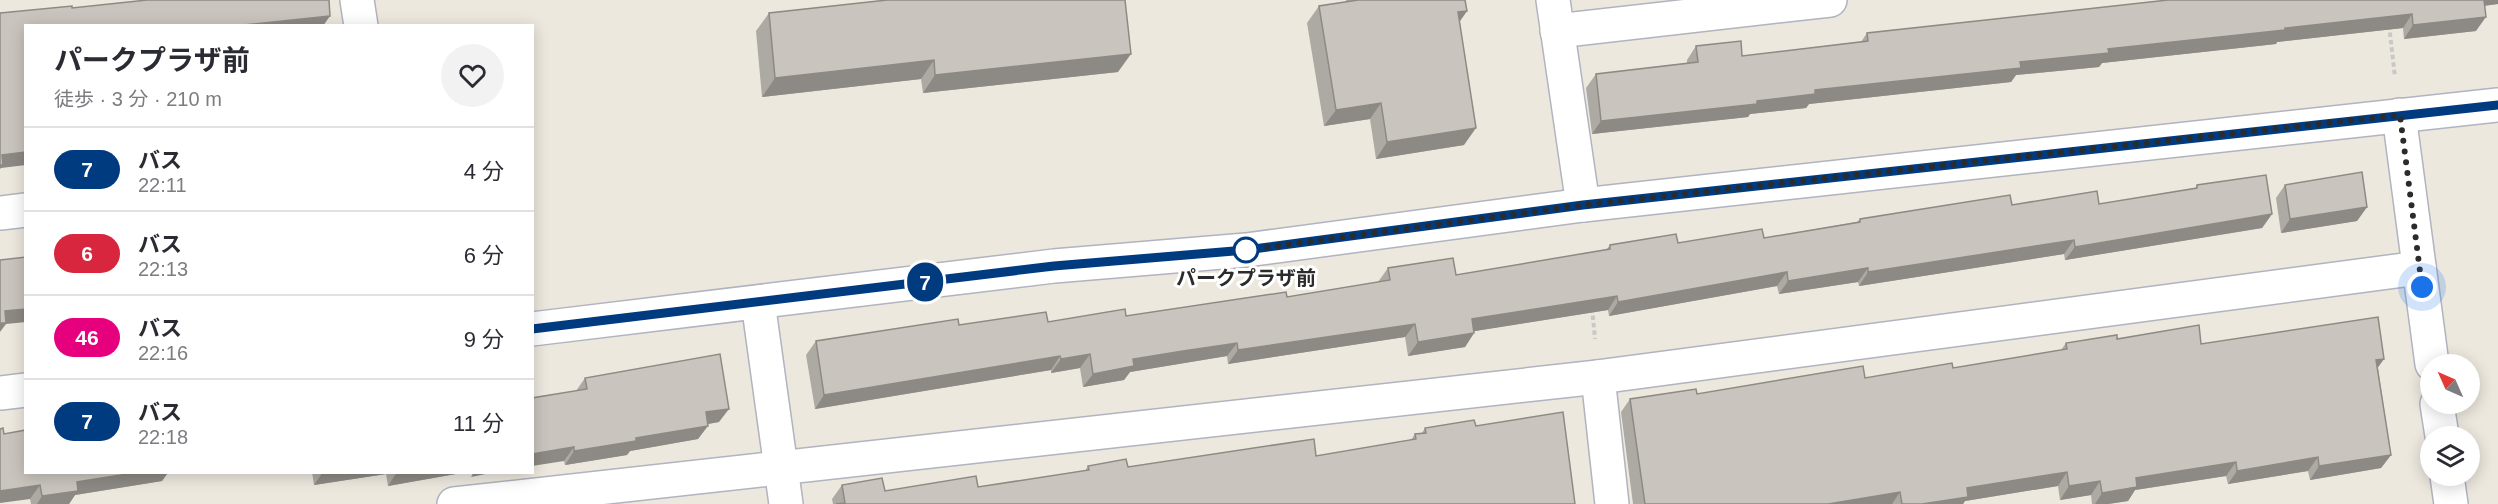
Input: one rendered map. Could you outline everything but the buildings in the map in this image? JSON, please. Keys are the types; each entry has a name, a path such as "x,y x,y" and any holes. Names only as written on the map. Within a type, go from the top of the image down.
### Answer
{"street":[{"path":"357,0 361,24"},
{"path":"1583,205 1555,16 1830,0"},
{"path":"534,329 1054,266 1246,250 1583,205 2498,105"},
{"path":"2400,115 2431,354"},
{"path":"0,213 24,210"},
{"path":"454,504 1598,377 2419,267"},
{"path":"758,302 786,504"},
{"path":"1598,377 1612,504"},
{"path":"0,393 24,390"},
{"path":"2448,486 2451,504"}],"path":[{"path":"2389,23 2400,115"},
{"path":"1591,297 1598,377"}],"bus line":[{"name":"7","path":"534,329 1054,266 1246,250 1583,205 2498,105"}],"place":[{"name":"パークプラザ前","path":"1246,250"}],"route":[{"path":"1246,250 1583,205 2400,115 2422,287"}]}
